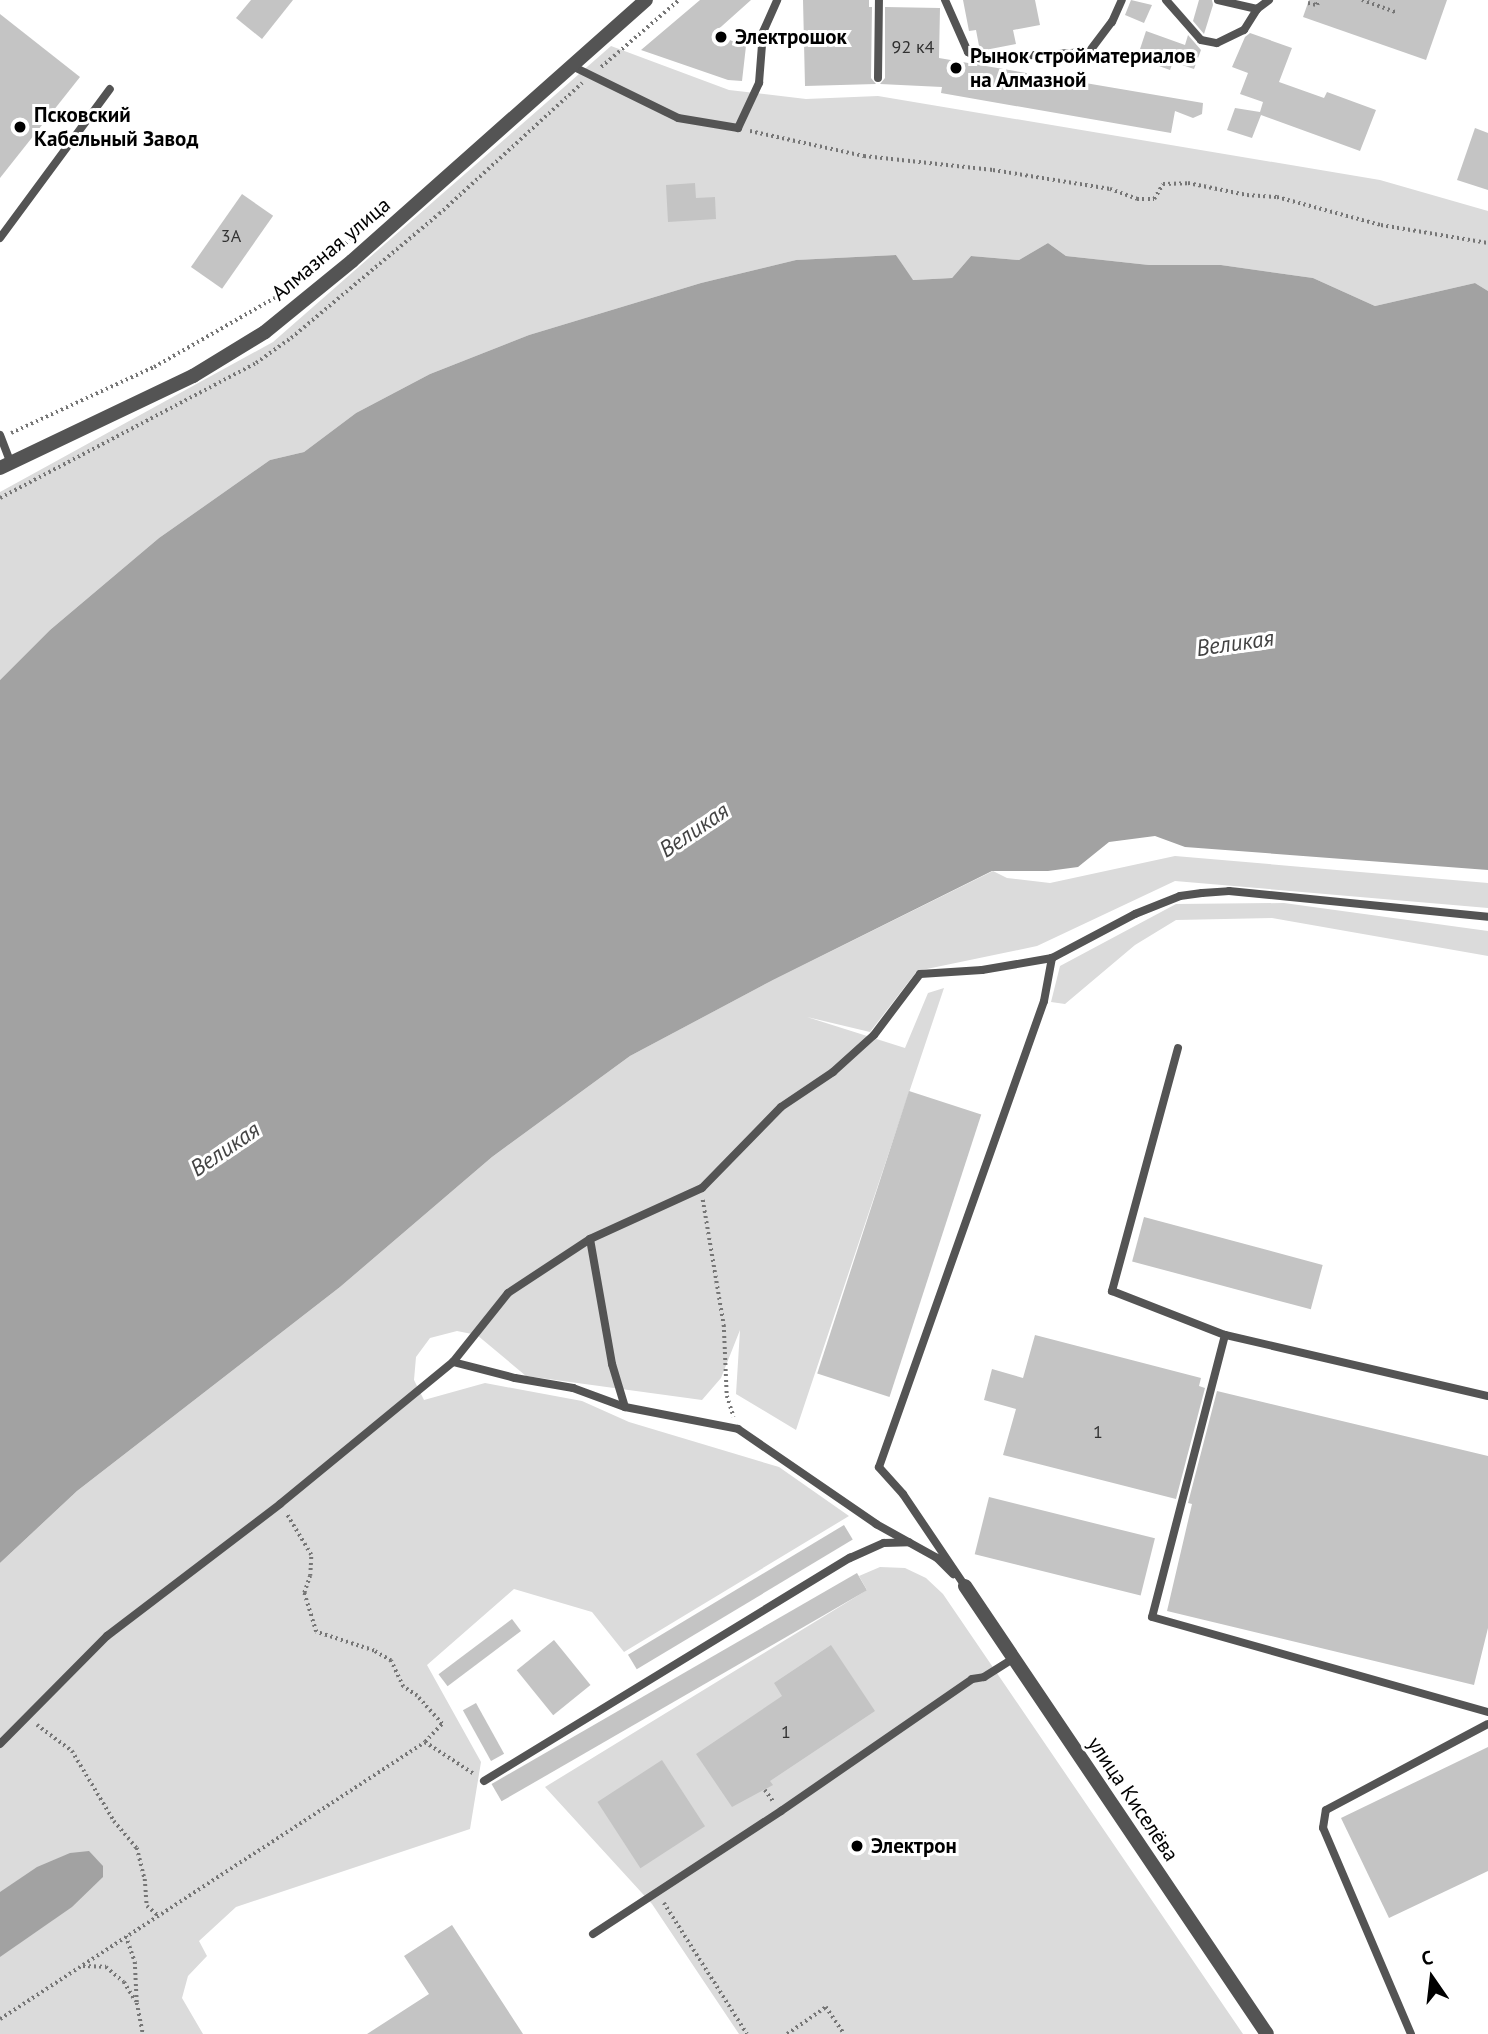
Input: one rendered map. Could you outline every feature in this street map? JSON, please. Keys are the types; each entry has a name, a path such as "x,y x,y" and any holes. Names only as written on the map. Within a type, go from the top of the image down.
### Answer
{"street":[{"name":"Алмазная улица","path":"6,466 193,376 265,332 352,261 646,0"},
{"name":"улица Киселёва","path":"965,1586 1266,2034"}],"lane":[{"path":"572,66 678,118 738,128 760,83 762,32 777,0"},
{"path":"878,78 879,0"},
{"path":"945,0 968,52 979,58 1089,52 1112,22 1122,0"},
{"path":"1166,0 1201,40 1217,43 1244,30 1257,9 1269,0"},
{"path":"1219,0 1257,9"},
{"path":"0,238 110,89"},
{"path":"1,436 6,466"},
{"path":"0,1744 107,1636 280,1504 453,1362 508,1293 590,1239 702,1188 781,1107 833,1072 874,1035 920,974 982,970 1052,958 1152,907 1180,896 1202,893 1229,891 1488,917"},
{"path":"965,1586 903,1494 879,1467 1044,1000 1052,958"},
{"path":"1178,1048 1112,1291 1225,1335 1488,1396"},
{"path":"590,1239 612,1364 625,1407"},
{"path":"1225,1335 1152,1617 1488,1712"},
{"path":"453,1362 515,1378 573,1388 625,1407 738,1429 876,1524 937,1558 965,1586"},
{"path":"484,1781 850,1558 884,1543 911,1542"},
{"path":"593,1934 972,1679 984,1677 1013,1659"},
{"path":"1411,2034 1389,1992 1323,1828 1326,1810 1488,1724"}],"path":[{"path":"1308,3 1317,5 1319,0"},
{"path":"1362,0 1398,13"},
{"path":"738,128 864,156 993,170 1111,189 1136,199 1154,199 1163,184 1188,183 1247,195 1277,197 1381,225 1488,243"},
{"path":"336,252 376,216"},
{"path":"1,436 154,367 283,293 326,261"},
{"path":"702,1188 724,1325 727,1396 738,1429"},
{"path":"0,2019 425,1742 442,1724 417,1696 403,1686 391,1661 374,1651 316,1632 304,1592 310,1576 311,1555 280,1504"},
{"path":"25,1716 72,1751 114,1821 137,1847 145,1879 147,1906 159,1916"},
{"path":"425,1742 484,1781"},
{"path":"657,1892 747,2034"},
{"path":"126,1936 135,1962 137,2003 143,2034"},
{"path":"82,1966 106,1967 124,1982 137,2003"},
{"path":"787,2034 826,2007 844,2034"}],"shaded area":[{"path":"611,46 729,90 806,99 878,96 1380,180 1488,211 1488,291 1475,283 1375,306 1313,278 1221,265 1149,265 1066,256 1048,243 1019,260 971,256 952,278 912,280 896,255 796,260 701,283 529,335 430,374 356,413 304,452 270,460 159,538 50,630 0,680 0,492 273,342"},
{"path":"1175,856 1488,883 1488,908 1175,881 1037,946 917,971 870,1032 807,1017 905,1048 928,993 944,988 796,1430 736,1394 740,1330 721,1378 702,1400 526,1376 477,1335 457,1331 430,1338 416,1357 414,1380 424,1400 485,1383 582,1401 629,1422 779,1467 849,1516 624,1652 592,1612 514,1589 427,1665 481,1762 470,1829 236,1907 199,1941 207,1956 188,1976 182,1998 203,2034 0,2034 0,1563 77,1491 340,1287 492,1157 630,1056 773,980 993,871 1007,878 1050,883"},
{"path":"1284,903 1488,931 1488,956 1272,918 1176,920 1135,945 1065,1004 1051,1002 1060,966 1176,904"},
{"name":"Электрон","path":"880,1567 905,1568 926,1578 943,1594 1243,2034 739,2034 652,1904 545,1787 867,1590 859,1576"}],"water":[{"name":"Великая","path":"1048,243 1066,256 1149,265 1221,265 1313,278 1375,306 1475,283 1488,291 1488,870 1185,847 1155,836 1109,842 1078,867 1048,871 992,871 773,980 630,1056 492,1157 340,1287 77,1491 0,1563 0,680 50,630 159,538 270,460 304,452 356,413 430,374 529,335 701,283 796,260 896,255 913,280 952,278 971,256 1019,260"},
{"path":"89,1851 103,1866 103,1877 72,1907 0,1957 0,1892 37,1867 70,1853"}],"building":[{"path":"251,0 293,0 262,39 236,18"},
{"path":"700,0 751,0 713,34 746,46 742,81 728,80 641,50"},
{"path":"803,0 869,0 869,7 872,7 871,78 876,84 805,86"},
{"path":"963,0 1035,0 1040,25 1013,30 1016,44 980,51 976,30 969,31"},
{"path":"1131,0 1152,5 1144,23 1125,15"},
{"path":"1199,0 1212,0 1213,5 1204,34 1193,21"},
{"path":"1309,0 1447,0 1426,60 1303,17"},
{"path":"885,7 940,8 939,58 1203,103 1202,114 1193,118 1175,111 1171,133 941,93 942,87 880,84 885,78"},
{"name":"Псковский Кабельный Завод","path":"0,14 80,77 0,178"},
{"path":"1146,31 1185,45 1188,35 1201,50 1194,69 1173,62 1170,70 1137,58"},
{"path":"1250,33 1292,48 1279,82 1324,98 1327,92 1376,110 1360,151 1261,115 1252,138 1227,130 1235,108 1260,112 1263,102 1240,94 1248,73 1232,67 1245,37"},
{"path":"1475,128 1488,133 1488,190 1457,180"},
{"path":"695,183 696,198 715,197 716,219 668,222 666,185"},
{"path":"242,194 273,216 222,289 191,267"},
{"path":"909,1091 981,1114 890,1397 817,1373"},
{"path":"1144,1217 1323,1265 1311,1309 1132,1261"},
{"path":"1035,1335 1201,1378 1199,1386 1205,1388 1176,1499 1003,1455 1016,1409 984,1400 992,1369 1023,1378"},
{"path":"1217,1391 1488,1456 1488,1628 1474,1685 1167,1611 1192,1504 1188,1503"},
{"path":"989,1497 1155,1538 1141,1596 975,1554"},
{"path":"844,1525 853,1540 637,1669 628,1655"},
{"path":"857,1573 867,1590 502,1801 492,1784"},
{"path":"512,1619 521,1631 448,1686 439,1674"},
{"path":"554,1640 591,1685 553,1715 517,1670"},
{"path":"831,1645 875,1711 770,1781 773,1785 732,1807 696,1754 782,1696 774,1683"},
{"path":"476,1703 504,1754 491,1761 463,1710"},
{"path":"1488,1747 1488,1871 1389,1918 1341,1818"},
{"path":"662,1760 705,1826 640,1868 597,1802"},
{"path":"452,1925 523,2034 367,2034 429,1994 404,1956"}],"place":[{"name":"Электрошок","path":"721,37"},
{"name":"Рынок стройматериалов на Алмазной","path":"956,68"},
{"name":"Псковский Кабельный Завод","path":"20,127"},
{"name":"Электрон","path":"857,1846"}]}
